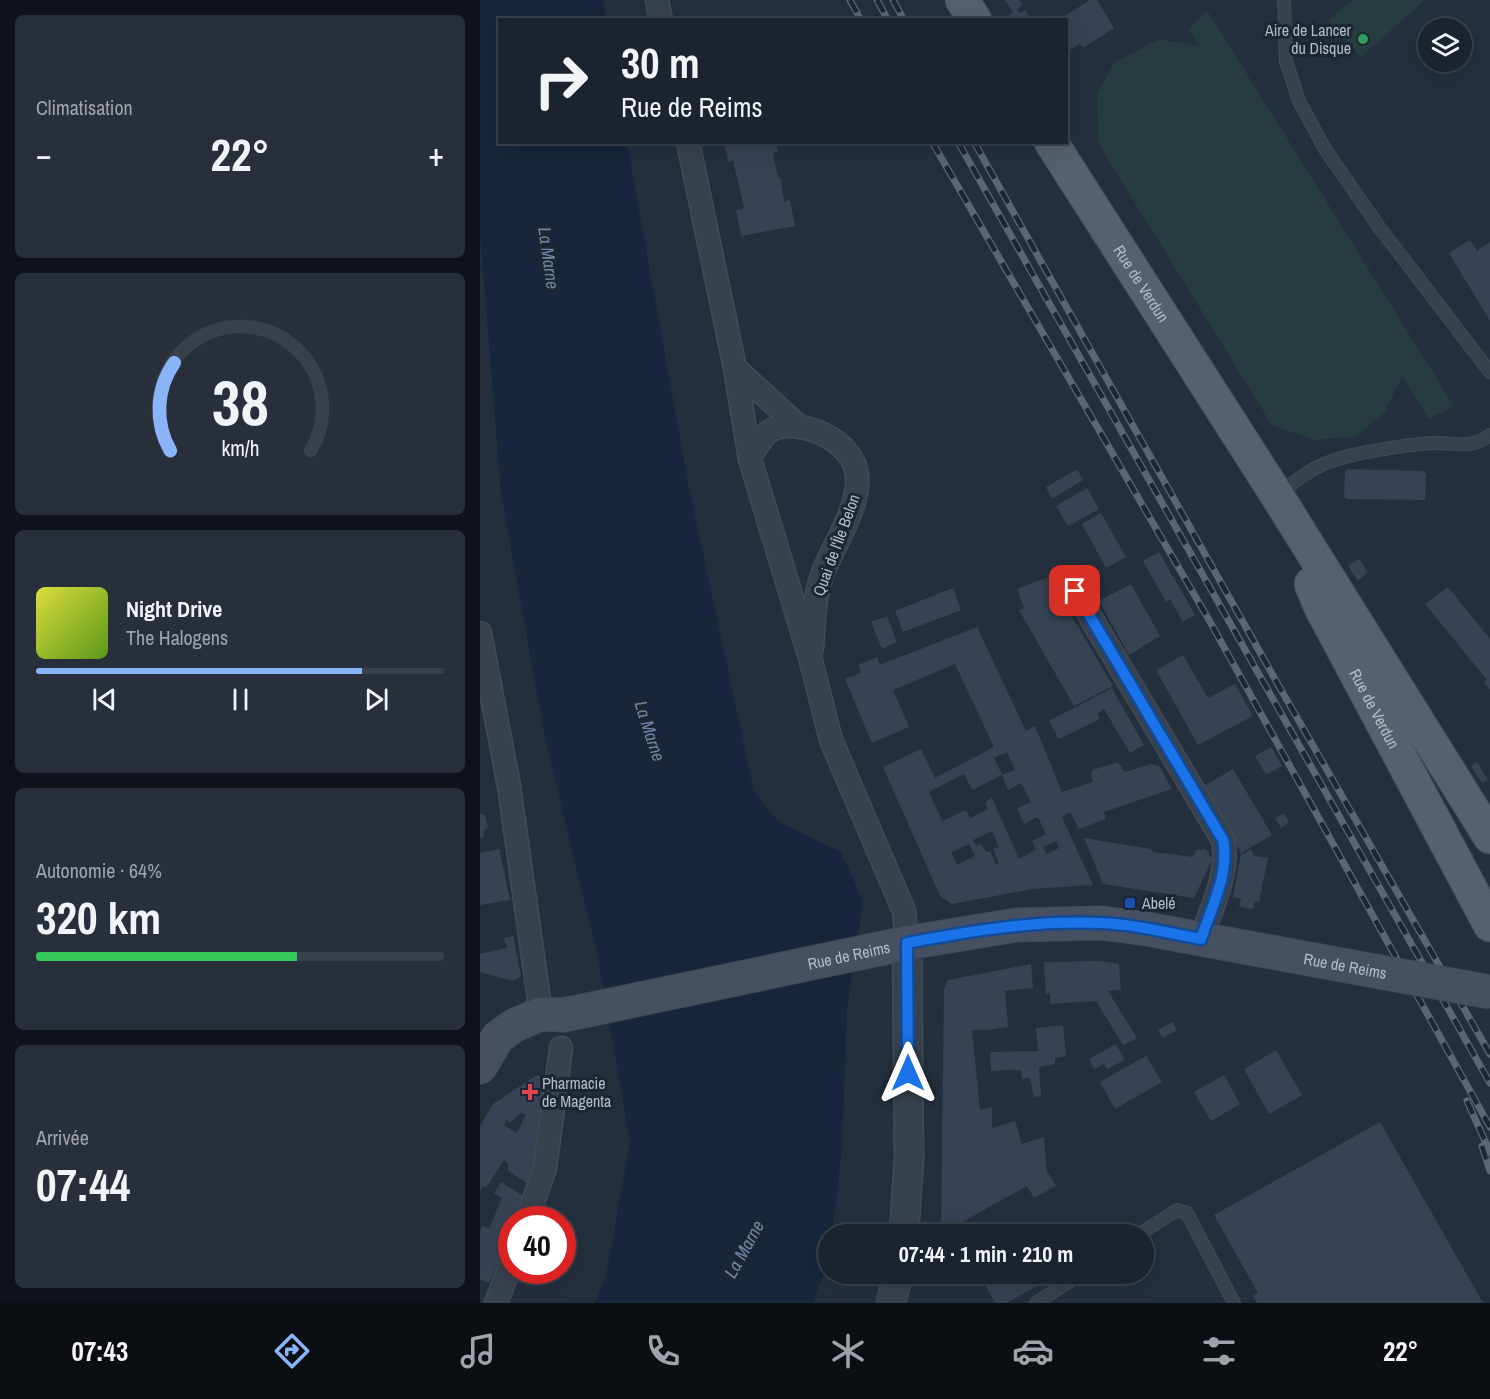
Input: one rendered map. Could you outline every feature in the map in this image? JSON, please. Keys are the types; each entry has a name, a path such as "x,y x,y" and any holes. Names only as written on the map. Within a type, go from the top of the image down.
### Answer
{"main road":[{"path":"963,0 974,18"},
{"name":"Rue de Verdun","path":"1052,144 1274,491 1490,837"},
{"name":"Rue de Verdun","path":"1274,491 1320,606 1490,925"},
{"name":"Rue de Reims","path":"489,1030 898,934 1065,923 1102,923 1201,939 1490,992"},
{"path":"480,1067 489,1030"}],"street":[{"path":"657,0 661,18"},
{"name":"Quai de l'Île Belon","path":"687,144 735,368 750,459 811,661 831,740 898,934"},
{"name":"Quai de l'Île Belon","path":"735,368 797,425 822,433 848,452 857,475 856,498 822,575 816,596 811,661"},
{"path":"750,459 754,449 773,429 797,425"},
{"path":"1075,591 1223,840 1226,853 1224,870 1201,939"},
{"path":"480,633 552,1015"},
{"path":"898,934 909,1159 905,1224"},
{"path":"532,1206 545,1168 561,1048"},
{"path":"496,1303 503,1284"},
{"path":"891,1303 896,1284"}],"lane":[{"path":"1284,0 1286,61 1299,101 1325,149 1379,227 1490,372"},
{"path":"1274,491 1332,461 1434,443 1463,446 1482,442 1490,435"},
{"path":"1154,1225 1177,1210 1187,1213 1234,1303"},
{"path":"1036,1303 1065,1284"}],"green space":[{"name":"Aire de Lancer du Disque","path":"1352,0 1425,0 1361,57 1328,21"},
{"path":"1207,10 1454,406 1429,419 1402,376 1385,412 1357,436 1316,440 1272,425 1098,143 1097,93 1115,62 1159,39 1202,47 1188,30"}],"water":[{"name":"La Marne","path":"480,0 603,0 606,18 498,18 498,144 627,144 688,483 754,792 779,822 841,852 863,901 847,1009 842,1149 833,1224 818,1224 820,1284 813,1303 595,1303 606,1276 630,1142 598,958 545,738 501,493 480,234"}],"building":[{"path":"1005,0 1019,0 1023,5 1017,9 1020,13 1025,10 1031,18 1011,18 1009,15 1013,12"},
{"path":"1090,0 1097,0 1114,28 1083,48 1080,44 1068,51 1068,18 1063,17"},
{"path":"724,144 776,144 778,152 773,153 778,178 780,177 784,201 790,200 795,226 741,236 736,210 744,208 733,161 728,162"},
{"path":"1470,240 1477,251 1490,242 1490,321 1449,253"},
{"path":"1077,469 1083,480 1052,499 1046,487"},
{"path":"1347,469 1423,471 1426,474 1425,500 1347,499 1344,497"},
{"path":"1087,488 1099,509 1068,526 1056,506"},
{"path":"1101,513 1126,557 1106,568 1082,524"},
{"path":"1159,552 1195,615 1183,622 1170,599 1166,602 1143,561"},
{"path":"1359,559 1368,572 1358,581 1348,566"},
{"path":"1053,575 1061,594 1059,594 1113,686 1074,706 1019,610 1024,608 1017,589"},
{"path":"1131,584 1160,636 1129,655 1099,601"},
{"path":"1448,587 1490,639 1490,690 1484,682 1487,680 1425,604"},
{"path":"953,588 961,610 903,632 895,611"},
{"path":"887,616 897,642 882,649 871,622"},
{"path":"977,627 1026,731 1035,726 1062,792 1093,782 1091,774 1093,770 1118,762 1125,772 1151,764 1159,766 1172,789 1104,812 1106,819 1079,829 1070,812 1062,817 1093,885 1032,889 952,904 940,896 883,767 921,749 935,778 994,747 955,664 893,690 909,727 872,743 845,679 861,673 858,665 877,657 880,665","holes":["1007,752 1015,770 1002,775 994,758","964,774 972,790 1002,775 1008,790 1021,783 1031,802 1017,808 1024,824 1038,817 1046,834 1032,841 1036,850 1019,859 992,798 985,802 988,809 970,818 966,810 942,821 929,792","992,831 999,847 993,849 999,863 996,865 990,851 986,852 981,844 976,846 973,840","1056,841 1059,848 1047,854 1043,847","969,844 975,856 957,865 951,852"]},
{"path":"1183,655 1208,698 1235,684 1253,716 1198,745 1156,670"},
{"path":"1112,688 1144,745 1130,753 1104,709 1097,714 1100,719 1059,739 1049,721"},
{"path":"1271,747 1282,766 1266,775 1255,756"},
{"path":"1477,762 1488,780 1482,783 1471,766"},
{"path":"1233,769 1272,835 1241,853 1204,786"},
{"path":"480,813 485,815 488,827 483,832 484,837 480,838"},
{"path":"1284,813 1289,822 1281,828 1275,818"},
{"path":"1084,838 1151,849 1153,852 1193,857 1196,850 1206,849 1212,860 1194,898 1103,884"},
{"path":"499,849 510,900 480,905 480,853"},
{"path":"1251,849 1254,856 1268,858 1259,902 1255,901 1253,909 1239,907 1241,899 1233,897 1241,853 1244,854"},
{"path":"513,936 521,976 514,981 480,972 480,954 507,948 504,938"},
{"path":"1100,961 1119,964 1121,990 1108,991 1137,1038 1123,1045 1096,1001 1050,1004 1050,993 1046,994 1044,962"},
{"path":"1031,964 1033,988 1005,991 1008,1027 972,1030 980,1110 992,1107 992,1128 1015,1121 1022,1144 1044,1137 1047,1175 1049,1174 1056,1186 1034,1198 1027,1186 959,1224 941,1224 944,989 948,980"},
{"path":"1172,1022 1177,1030 1163,1038 1158,1030"},
{"path":"1063,1025 1066,1056 1055,1058 1055,1064 1039,1067 1041,1096 1034,1097 1030,1078 1022,1079 1021,1070 991,1071 990,1052 1038,1051 1036,1028"},
{"path":"1116,1044 1125,1060 1107,1069 1104,1064 1094,1069 1089,1059"},
{"path":"1276,1050 1302,1095 1269,1114 1244,1069"},
{"path":"1146,1056 1162,1082 1115,1109 1100,1082"},
{"path":"537,1075 548,1080 536,1172 530,1185 508,1171 508,1163 504,1160 486,1188 483,1186 480,1192 480,1126 493,1104","holes":["521,1113 526,1114 517,1133 504,1125 507,1120 510,1123"]},
{"path":"1224,1075 1240,1104 1211,1121 1194,1092"},
{"path":"1380,1122 1483,1303 1257,1303 1253,1296 1258,1293 1214,1215"},
{"path":"501,1182 525,1197 521,1206 499,1206 502,1198 494,1193"},
{"path":"498,1207 498,1262 489,1283 480,1279 480,1233 482,1226 489,1228"},
{"path":"985,1284 1036,1284 1037,1286 1007,1303 995,1303"}],"railway":[{"path":"850,0 860,18"},
{"path":"877,0 887,18"},
{"path":"893,0 903,18"},
{"path":"933,144 1209,620 1490,1127"},
{"path":"959,144 1490,1083"},
{"path":"975,144 1280,688 1490,1054"},
{"path":"1467,1101 1490,1152"},
{"path":"1482,1146 1490,1171"}],"place":[{"name":"Aire de Lancer du Disque","path":"1363,39"},
{"name":"Abelé","path":"1130,903"},
{"name":"Pharmacie de Magenta","path":"530,1092"}],"route":[{"path":"908,1073 907,943 1017,925 1065,923 1102,923 1201,939 1224,870 1226,853 1223,840 1075,591"}]}
